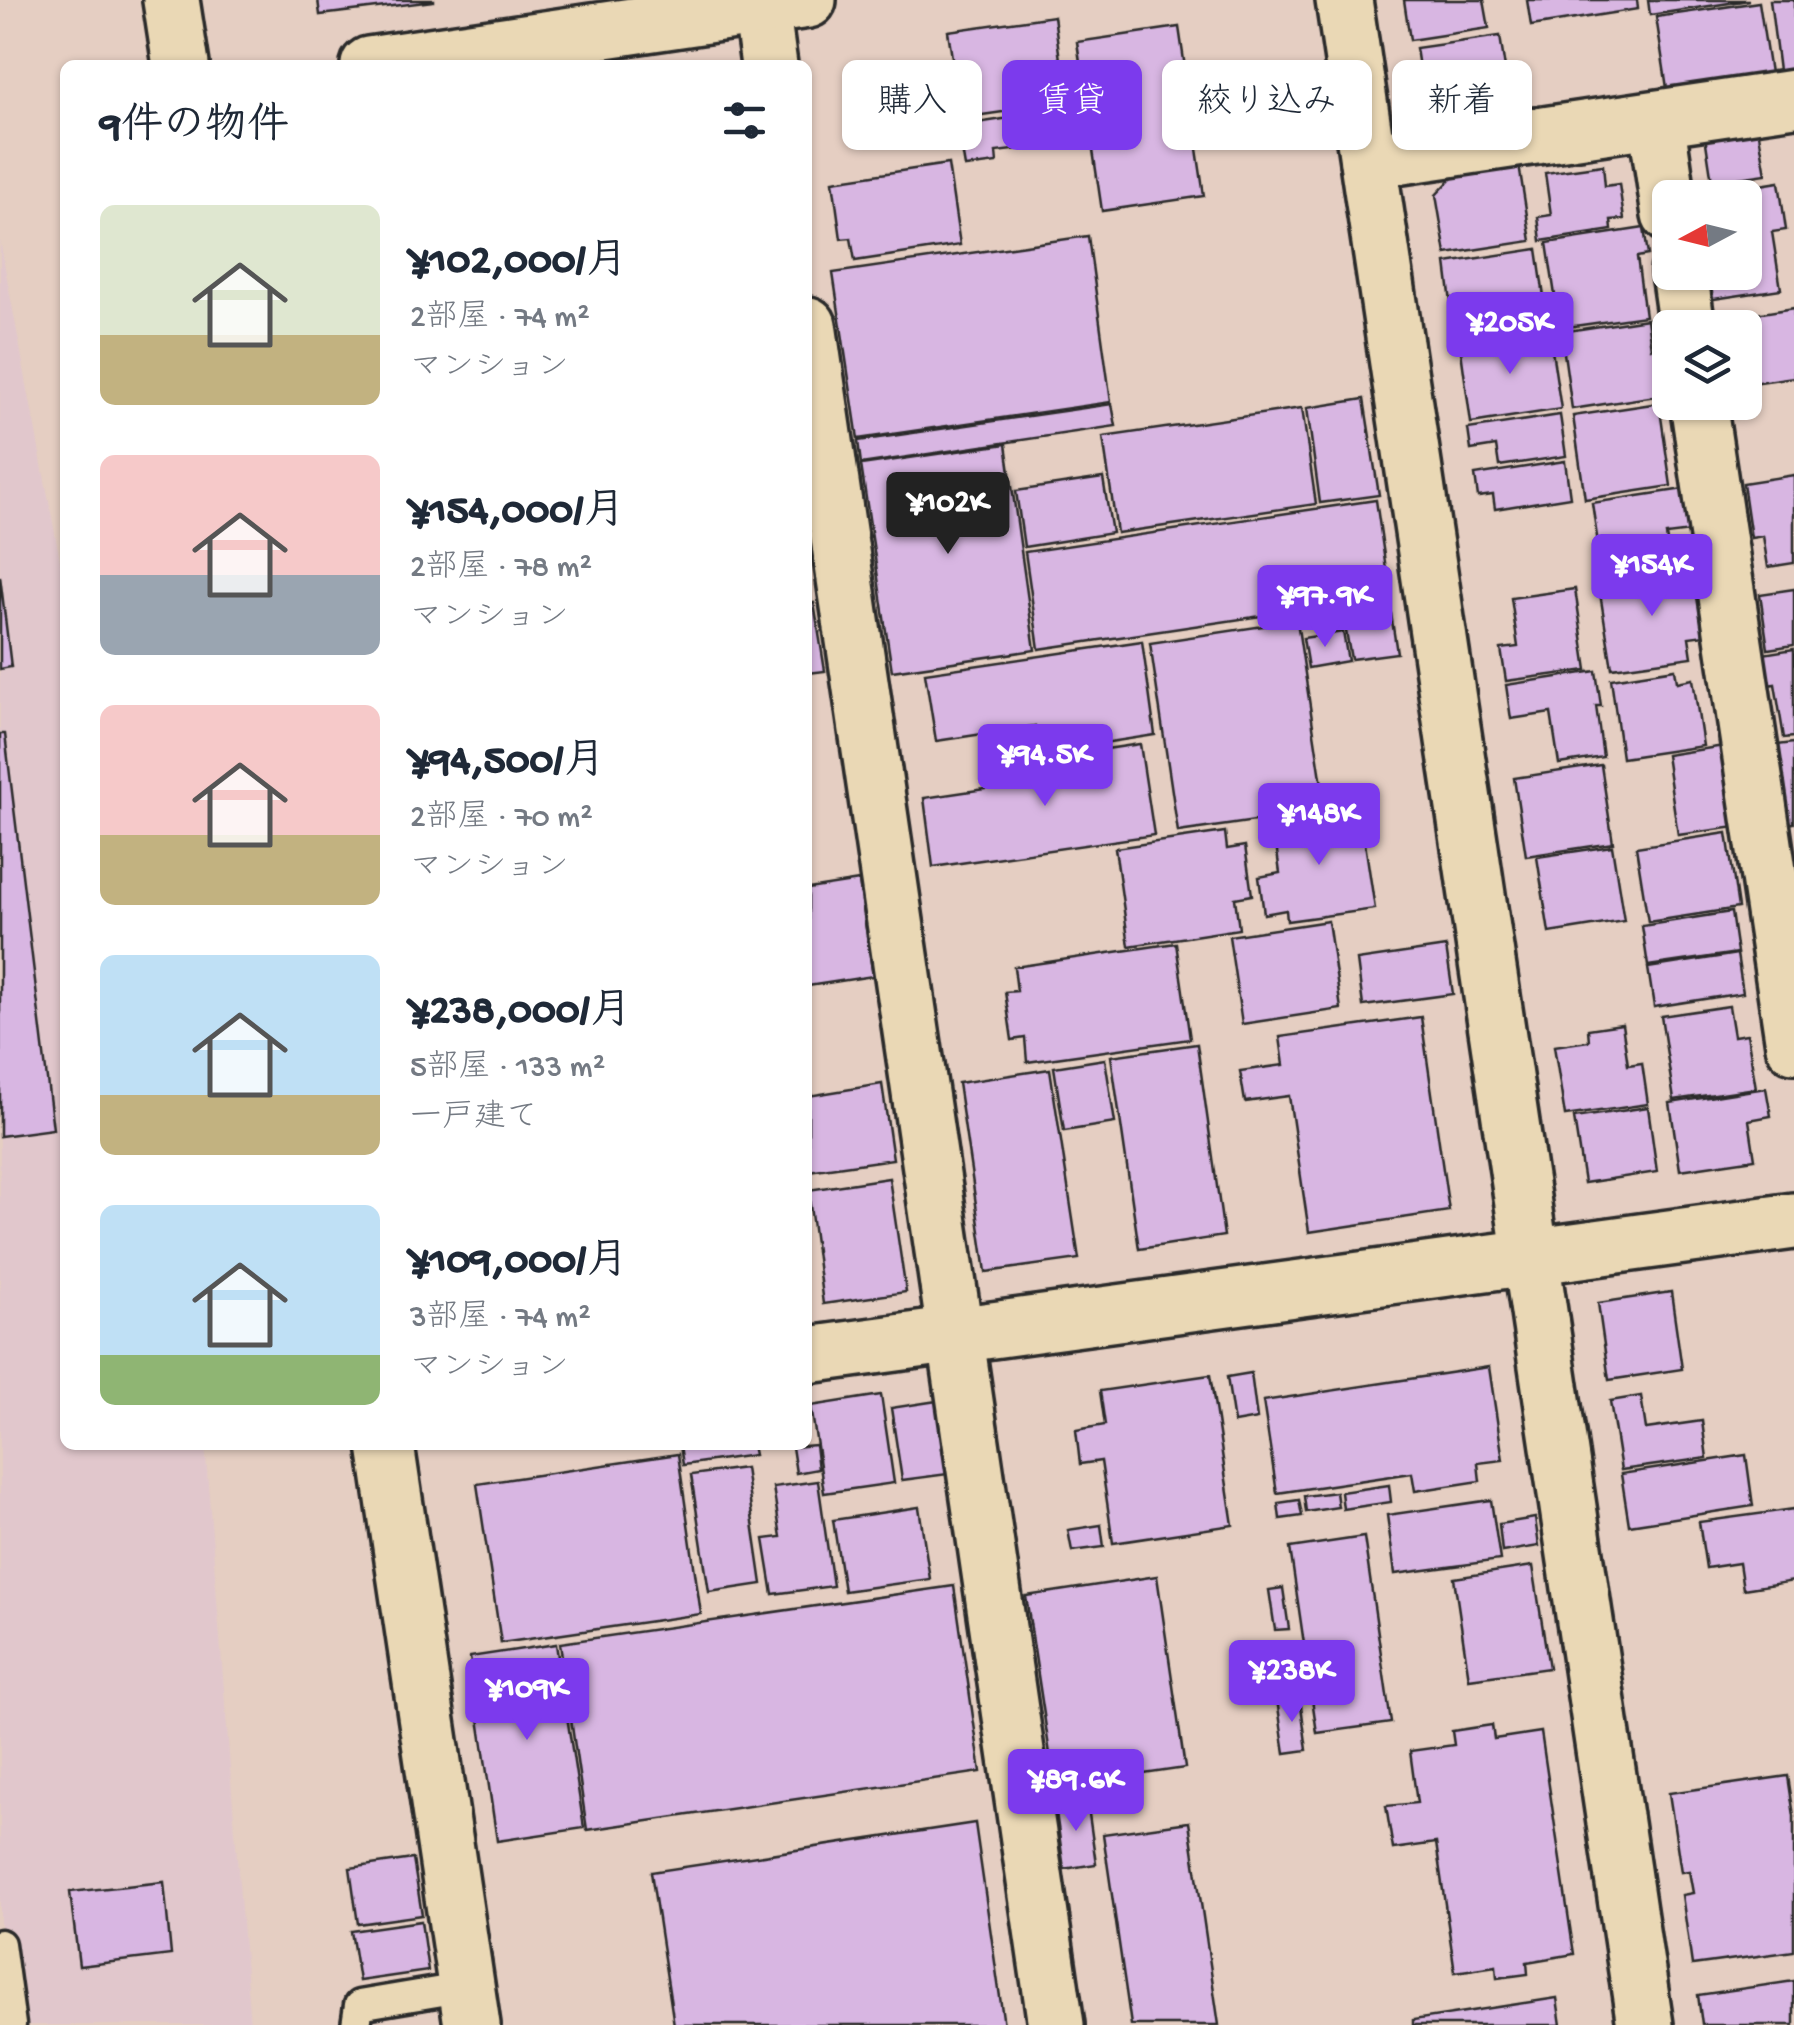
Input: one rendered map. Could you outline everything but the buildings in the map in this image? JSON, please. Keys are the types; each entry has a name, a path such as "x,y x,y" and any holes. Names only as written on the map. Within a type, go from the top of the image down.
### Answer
{"street":[{"path":"172,0 180,60"},
{"path":"1344,0 1645,2025"},
{"path":"401,60 776,2 770,60"},
{"path":"1368,161 1794,98"},
{"path":"1656,119 1665,180"},
{"path":"812,352 1056,2025"},
{"path":"1701,420 1794,1045"},
{"path":"812,1354 1794,1221"},
{"path":"387,1450 469,2006"}],"lane":[{"path":"0,1944 11,2025"},
{"path":"356,2025 360,2006 469,2006"}],"shaded area":[{"path":"0,241 60,560 60,1450 205,1450 250,2025 0,2025"}]}
